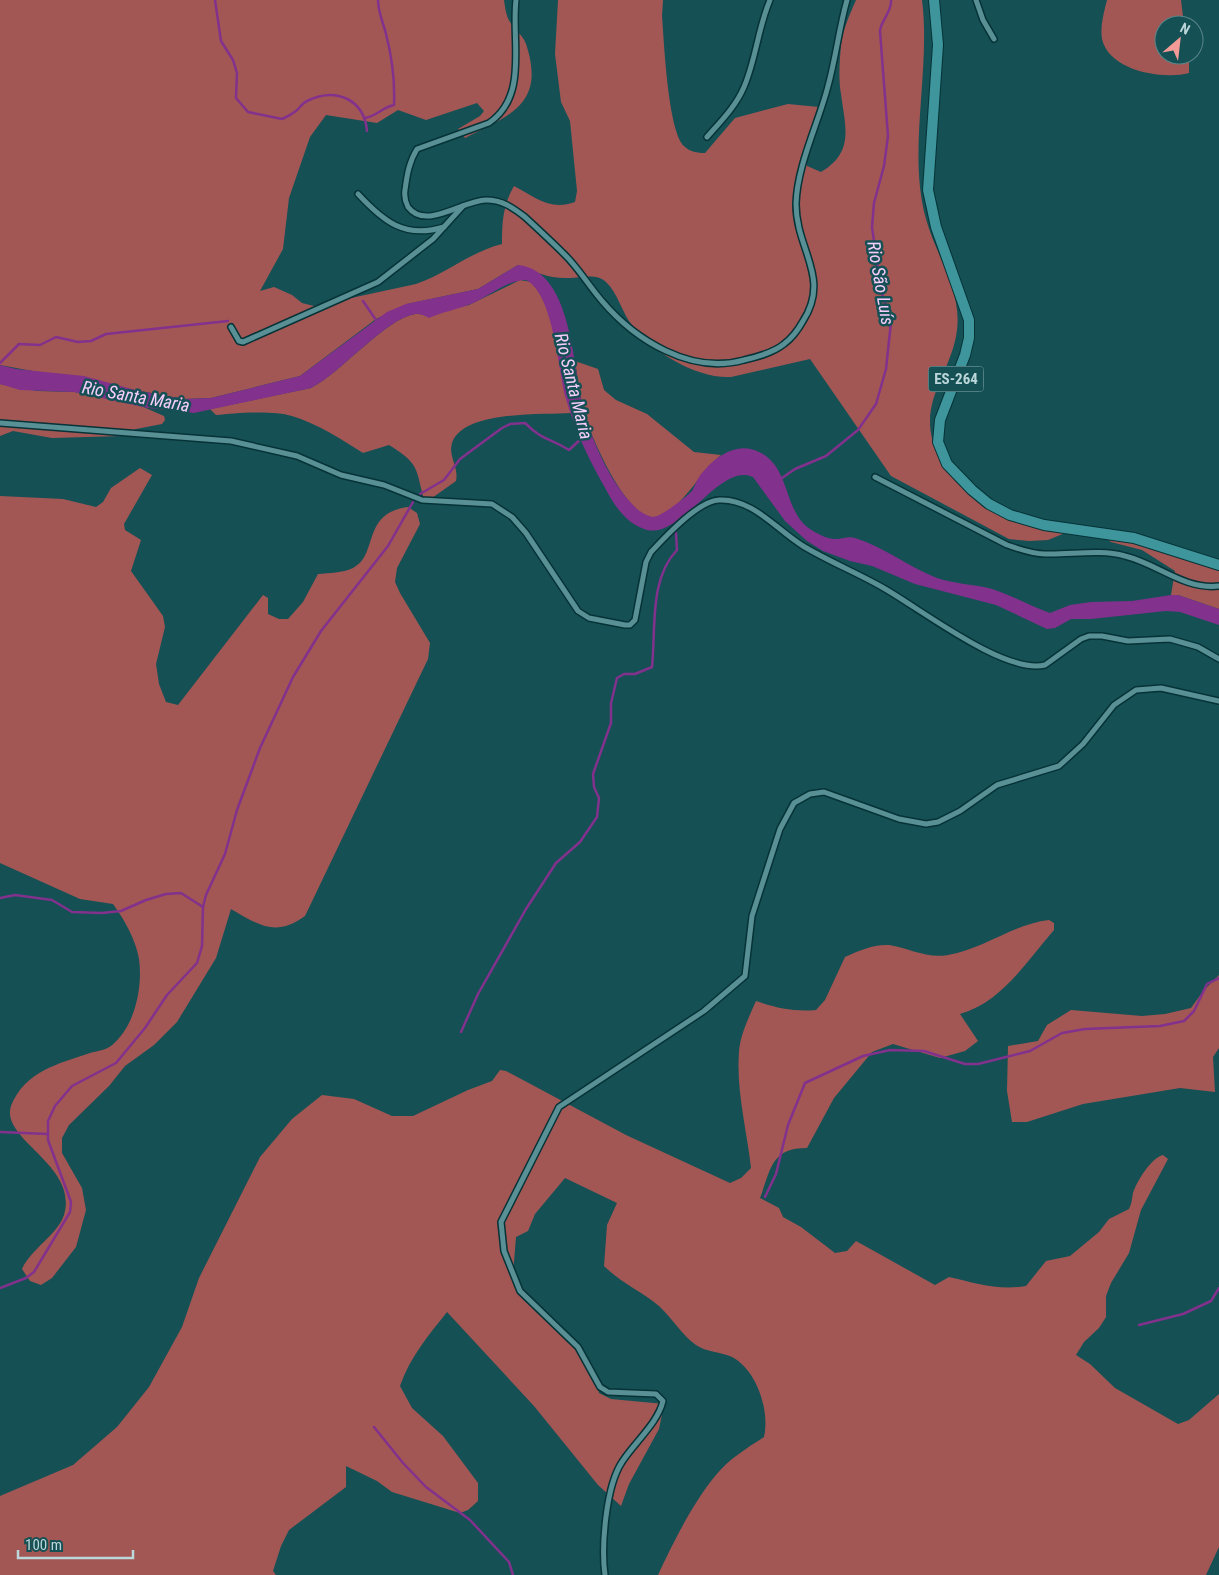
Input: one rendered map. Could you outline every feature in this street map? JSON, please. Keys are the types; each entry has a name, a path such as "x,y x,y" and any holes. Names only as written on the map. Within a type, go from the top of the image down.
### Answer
{"main road":[{"name":"ES-264","path":"934,0 938,45 928,190 936,227 969,320 969,338 966,355 944,408 939,426 938,442 946,464 972,490 990,504 1010,515 1044,525 1134,538 1219,565"}],"street":[{"path":"516,0 515,83 498,117 489,123 421,146 413,155 408,166 404,195 411,210 422,216 432,216 484,200 502,202 514,208 564,254 603,302 634,330 669,352 685,359 706,364 729,364 761,356 783,345 796,333 808,314 815,295 816,282 800,237 796,203 810,137 828,87 847,0"},
{"path":"707,137 732,108 744,88 761,23 770,0"},
{"path":"976,0 983,20 994,39"},
{"path":"358,194 381,217 399,227 424,231 445,227"},
{"path":"231,327 237,339 243,342 367,288 389,273 445,227 464,205"},
{"path":"0,423 231,441 297,456 341,475 384,485 422,500 492,504 512,517 526,533 578,611 590,618 625,625 630,625 635,620 646,562 651,552 706,503 728,500 741,504 761,515 803,546 900,598 972,644 1008,659 1038,666 1045,665 1082,639 1102,636 1128,641 1178,640 1198,647 1219,659"},
{"path":"875,477 1007,545 1026,552 1044,554 1090,552 1122,555 1145,562 1180,580 1198,586 1219,586"},
{"path":"605,1575 603,1537 616,1473 657,1413 663,1401 656,1394 608,1392 600,1387 583,1354 524,1296 508,1263 501,1222 560,1108 704,1011 745,976 748,934 760,890 788,812 801,798 810,794 824,792 899,819 926,824 938,822 960,811 998,785 1058,766 1083,744 1114,705 1136,690 1161,688 1219,701"}],"shaded area":[{"path":"0,0 504,0 512,25 525,41 531,64 531,81 527,94 520,105 509,114 465,138 458,129 480,116 484,111 477,103 426,120 398,110 377,123 326,115 310,137 289,198 283,249 260,291 274,287 292,295 302,303 314,306 416,284 438,275 479,252 502,244 504,214 507,200 514,186 550,204 558,205 575,202 577,191 570,121 561,102 555,54 558,0 663,0 662,16 668,85 674,123 684,146 694,152 705,153 735,118 788,104 819,107 807,143 806,158 807,166 821,172 839,156 845,138 840,82 841,44 845,27 856,0 922,0 924,54 919,139 921,193 930,233 952,287 958,315 954,346 937,388 930,417 931,433 936,450 1001,513 1102,529 1219,566 1219,609 1178,595 1171,595 1175,571 1142,550 1111,542 1099,532 1065,533 1048,540 1009,539 891,476 810,359 731,377 704,374 676,362 651,345 641,335 629,320 610,287 602,279 598,278 555,277 518,265 478,289 407,304 376,319 300,376 211,398 184,399 0,365"},
{"path":"1107,0 1181,0 1183,15 1154,15 1154,65 1189,65 1189,73 1178,75 1152,74 1138,71 1115,59 1107,50 1102,39"},
{"path":"520,280 531,282 540,294 547,310 553,326 571,413 505,416 471,425 459,432 451,448 457,476 456,481 425,503 418,475 412,463 389,445 363,453 338,437 292,416 265,413 216,415 210,409 311,388 336,370 390,325 403,318 417,314 430,317 444,311 469,305"},
{"path":"575,361 598,369 604,390 616,400 647,414 694,452 721,455 678,504 659,516 647,516 635,508 612,477 594,440 584,413"},
{"path":"0,384 37,391 74,392 132,402 164,416 165,420 162,424 136,429 122,436 52,438 13,431 0,436"},
{"path":"140,468 152,475 124,524 125,530 141,540 131,571 163,616 165,627 156,664 159,684 166,702 178,705 263,595 268,598 268,614 279,619 288,619 303,602 318,574 340,572 353,568 361,562 366,554 377,526 383,517 393,511 408,507 417,513 420,524 397,568 395,582 430,643 428,659 305,916 285,926 268,927 231,909 216,958 177,1022 154,1045 125,1066 109,1086 69,1125 62,1138 62,1153 82,1188 86,1210 76,1247 52,1278 41,1285 30,1281 22,1269 61,1222 64,1215 66,1197 61,1182 51,1168 17,1130 11,1118 11,1106 25,1084 44,1070 107,1048 119,1038 136,1006 140,970 139,959 132,937 113,904 80,899 0,863 0,496 63,499 96,507 103,502 111,488"},
{"path":"1049,920 1054,923 1054,930 1012,980 988,1000 960,1014 978,1041 965,1051 940,1058 893,1044 872,1052 834,1098 807,1148 786,1152 774,1162 760,1198 779,1208 783,1217 801,1227 835,1253 847,1251 856,1241 935,1285 949,1277 987,1286 1006,1288 1026,1286 1046,1261 1070,1256 1099,1232 1109,1219 1129,1209 1133,1193 1141,1176 1158,1157 1163,1155 1168,1159 1141,1210 1129,1253 1111,1283 1106,1296 1106,1317 1099,1328 1084,1342 1076,1355 1090,1364 1115,1388 1178,1424 1189,1420 1219,1394 1219,1547 1206,1575 658,1575 684,1523 707,1486 727,1464 764,1437 765,1415 763,1404 755,1381 741,1363 732,1357 696,1345 659,1306 604,1266 607,1225 617,1203 565,1178 535,1214 528,1231 516,1237 513,1274 534,1304 578,1349 593,1369 599,1393 611,1399 664,1404 659,1429 629,1484 621,1506 598,1485 534,1406 447,1312 414,1356 400,1386 412,1408 443,1436 478,1483 478,1501 468,1510 460,1513 392,1492 377,1481 346,1466 346,1487 289,1530 281,1546 273,1571 276,1575 0,1575 0,1496 73,1465 117,1427 149,1387 182,1327 199,1278 260,1157 292,1119 322,1095 354,1099 392,1116 413,1116 492,1081 500,1070 506,1071 626,1135 730,1183 741,1178 751,1168 740,1096 738,1067 741,1039 756,1001 785,1009 816,1010 825,1000 845,957 861,950 889,945 933,956 948,955 974,948 1023,926"},
{"path":"1219,975 1219,1048 1213,1057 1215,1092 1180,1088 1083,1104 1027,1122 1012,1122 1007,1091 1008,1046 1038,1041 1047,1025 1071,1010 1142,1016 1165,1014 1191,1008 1204,990"}],"water":[{"name":"Rio Santa Maria","path":"518,265 537,271 551,285 561,304 568,327 585,415 594,440 619,488 636,508 644,514 653,517 657,516 679,502 692,491 704,470 725,453 742,448 750,449 759,452 769,459 777,468 790,501 801,521 810,529 826,537 833,539 855,538 876,546 937,578 992,589 1050,613 1070,605 1091,602 1132,601 1178,595 1219,609 1219,625 1180,612 1166,611 1091,619 1071,619 1055,628 1047,629 996,605 915,584 872,566 850,561 823,551 807,541 785,521 753,477 740,475 727,480 671,525 658,530 644,529 637,526 625,517 615,505 582,444 566,399 549,316 535,288 526,280 503,286 475,302 429,318 417,314 403,318 390,325 336,370 311,388 194,413 148,408 74,392 20,390 0,384 0,365 16,369 84,376 139,391 184,399 211,398 300,376 387,312 406,304 478,289"}],"waterway":[{"path":"215,0 221,41 233,60 237,73 236,98 248,112 282,119 307,101 328,95 338,96 347,99 360,111 365,120 367,131"},
{"path":"365,118 394,105 391,60 378,0"},
{"name":"Rio São Luís","path":"782,478 795,469 826,456 858,430 876,404 886,369 891,322 881,290 872,227 874,203 884,166 888,136 880,31 890,8 891,0"},
{"path":"363,301 376,320"},
{"path":"0,363 19,344 40,345 56,337 78,342 91,341 106,334 228,321"},
{"name":"Rio Santa Maria","path":"420,494 444,480 460,459 510,424 525,423 542,436 569,450 582,438"},
{"path":"0,1288 26,1278 34,1272 70,1212 71,1202 48,1140 48,1121 55,1106 72,1086 116,1063 145,1028 167,995 197,963 202,946 203,907 206,895 225,854 237,810 260,748 293,677 321,631 388,546 413,502"},
{"path":"461,1032 478,994 526,909 556,863 580,842 597,817 599,798 594,787 593,774 611,723 611,703 617,678 624,674 635,674 652,667 654,621 658,590 668,562 677,550 676,533"},
{"path":"0,898 15,895 52,900 72,912 102,913 121,911 146,900 166,894 181,893 203,907"},
{"path":"765,1197 776,1174 788,1125 805,1083 863,1056 890,1050 924,1051 965,1064 978,1064 1030,1051 1062,1033 1085,1029 1160,1026 1184,1021 1194,1011 1207,984 1219,978"},
{"path":"0,1132 48,1134"},
{"path":"1139,1325 1183,1314 1211,1301 1219,1288"},
{"path":"374,1427 403,1463 426,1487 470,1520 509,1562 513,1575"}]}
